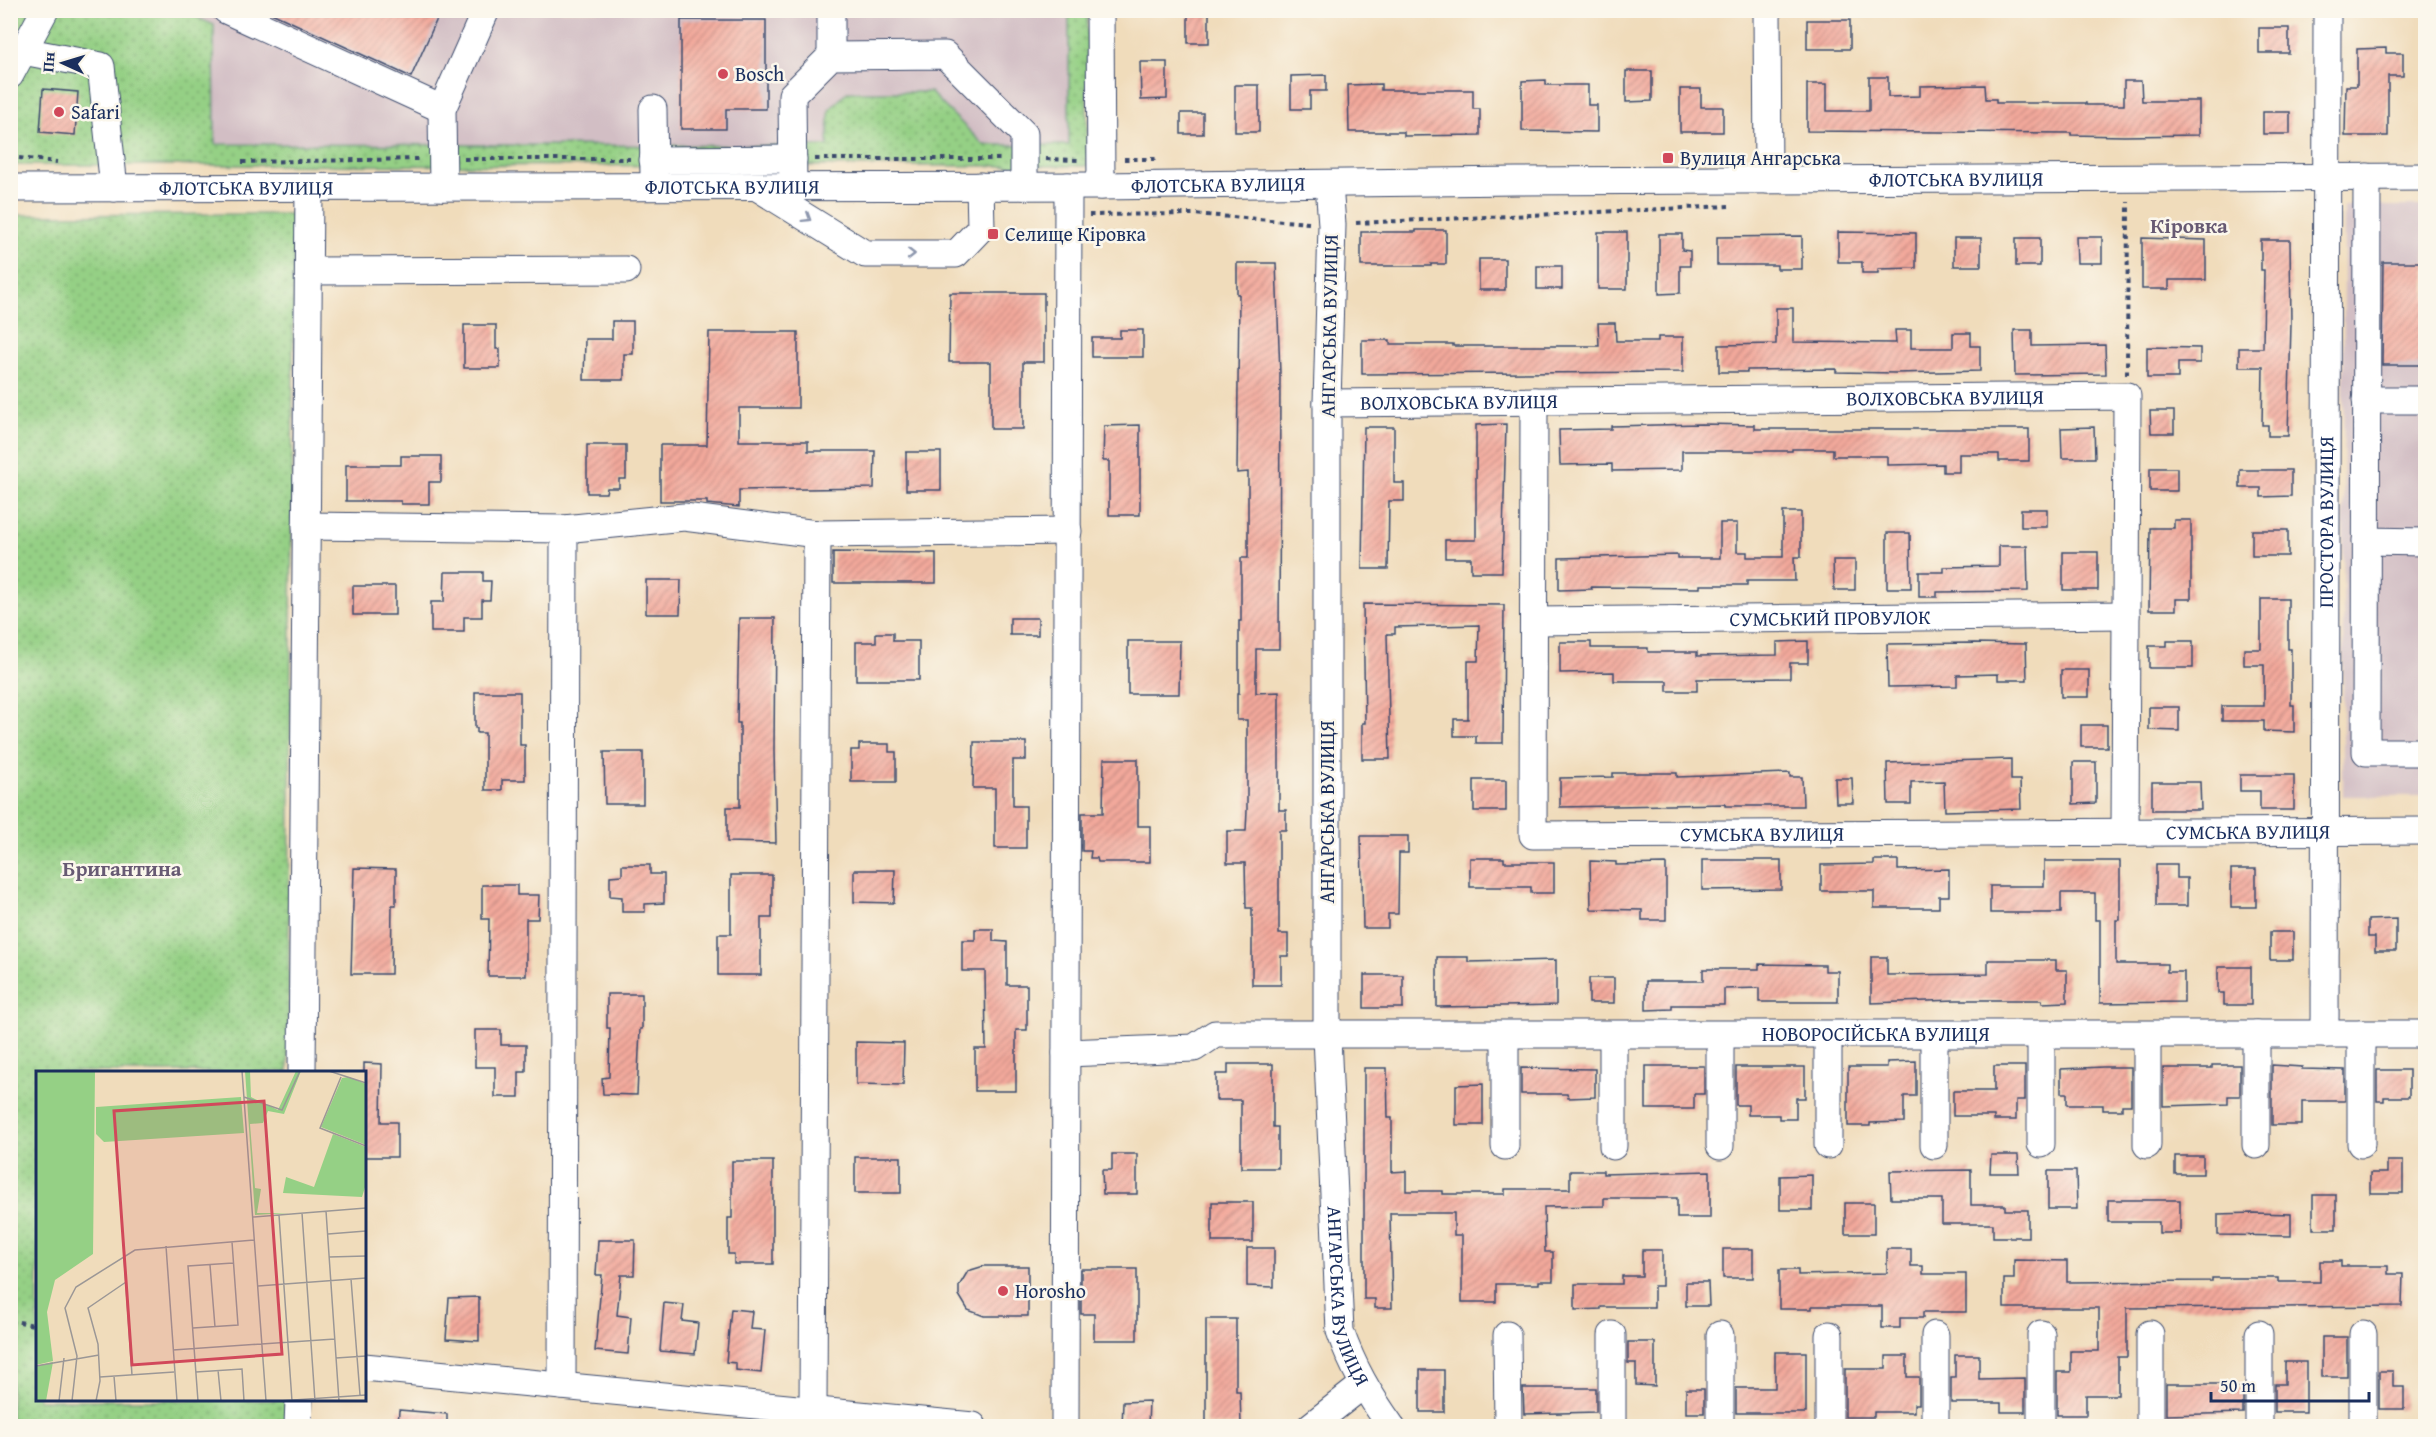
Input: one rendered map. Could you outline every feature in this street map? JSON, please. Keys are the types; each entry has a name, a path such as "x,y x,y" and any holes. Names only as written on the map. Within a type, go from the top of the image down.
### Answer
{"street":[{"path":"10,75 45,10"},
{"path":"226,10 442,109"},
{"path":"443,187 442,109 486,10"},
{"path":"831,10 831,56"},
{"path":"1100,10 1101,186"},
{"path":"1767,10 1768,180"},
{"name":"ПРОСТОРА ВУЛИЦЯ","path":"2325,1034 2326,10"},
{"path":"23,51 101,66 114,188"},
{"path":"793,187 792,95 831,56 945,55 1024,134 1024,186"},
{"path":"653,109 654,187"},
{"path":"653,160 793,159"},
{"path":"2367,177 2366,752 2426,752"},
{"name":"ФЛОТСЬКА ВУЛИЦЯ","path":"10,188 1101,186 2426,177"},
{"name":"АНГАРСЬКА ВУЛИЦЯ","path":"1329,184 1332,225 1327,403 1327,1036 1340,1331 1350,1360 1363,1385 1391,1426"},
{"path":"758,187 866,254 956,254 981,228 980,186"},
{"path":"1065,1426 1068,186"},
{"path":"302,1071 309,188"},
{"path":"309,271 626,270"},
{"path":"2125,832 2127,396"},
{"name":"ВОЛХОВСЬКА ВУЛИЦЯ","path":"1327,403 2127,396"},
{"path":"2366,400 2426,400"},
{"name":"СУМСЬКА ВУЛИЦЯ","path":"1534,402 1533,835 2426,831"},
{"path":"306,526 564,529 684,517 817,534 1068,531"},
{"path":"562,1386 564,529"},
{"path":"813,1411 817,534"},
{"path":"2366,542 2426,542"},
{"name":"СУМСЬКИЙ ПРОВУЛОК","path":"1534,621 2126,615"},
{"name":"НОВОРОСІЙСЬКА ВУЛИЦЯ","path":"1066,1053 1194,1048 1215,1034 1327,1036 2426,1034"},
{"path":"2256,1034 2256,1145"},
{"path":"2361,1034 2361,1144"},
{"path":"1613,1035 1614,1146"},
{"path":"1720,1035 1720,1146"},
{"path":"1828,1035 1828,1145"},
{"path":"1934,1035 1934,1145"},
{"path":"2041,1035 2041,1144"},
{"path":"2147,1035 2147,1145"},
{"path":"1505,1036 1505,1146"},
{"path":"2041,1334 2041,1426"},
{"path":"2150,1334 2151,1426"},
{"path":"2259,1334 2259,1426"},
{"path":"2363,1334 2363,1426"},
{"path":"1507,1335 1508,1426"},
{"path":"1612,1335 1612,1426"},
{"path":"1720,1335 1720,1426"},
{"path":"1829,1335 1829,1426"},
{"path":"1935,1335 1935,1426"},
{"path":"366,1367 973,1426"},
{"path":"1311,1426 1363,1385"},
{"path":"298,1426 299,1401"}],"path":[{"path":"10,157 65,163"},
{"path":"238,162 443,159 653,160"},
{"path":"793,159 1101,160"},
{"path":"2127,396 2128,202 2139,202"},
{"path":"1068,215 1192,214 1332,225 1738,206"},
{"path":"10,1320 36,1326"}],"shaded area":[{"path":"183,11 1069,11 1070,145 984,145 930,92 829,110 829,146 214,144 214,25"},
{"path":"2344,206 2425,206 2425,796 2343,796"}],"green space":[{"path":"22,10 183,11 214,25 215,144 828,146 829,110 847,92 930,92 984,145 1069,145 1069,11 1087,11 1087,166 11,165 10,32"},
{"path":"294,214 288,1071 36,1071 36,1401 286,1401 286,1426 11,1426 10,215"}],"building":[{"path":"265,10 441,10 411,77"},
{"path":"1188,10 1209,10 1209,43 1188,43"},
{"path":"681,20 766,20 766,109 726,109 726,129 681,129"},
{"path":"1807,20 1850,20 1850,49 1807,49"},
{"path":"2259,28 2289,28 2289,53 2259,53"},
{"path":"2386,48 2386,53 2403,53 2403,76 2388,76 2388,136 2345,136 2346,86 2357,86 2357,49"},
{"path":"1140,62 1167,62 1167,99 1141,100"},
{"path":"1626,71 1652,71 1652,101 1626,102"},
{"path":"1326,75 1326,91 1310,91 1310,109 1291,109 1291,76"},
{"path":"1869,77 1888,77 1888,97 1920,96 1920,86 1985,85 1986,99 1996,99 1996,103 2086,103 2086,105 2124,105 2124,81 2141,81 2142,101 2199,101 2199,135 1807,131 1807,84 1827,84 1827,111 1869,111"},
{"path":"1546,80 1546,85 1588,85 1588,105 1597,105 1597,132 1522,131 1522,81"},
{"path":"1381,84 1381,90 1473,90 1473,109 1480,109 1480,135 1404,136 1404,132 1349,132 1348,85"},
{"path":"1235,85 1259,85 1259,132 1235,132"},
{"path":"43,89 78,92 75,135 40,132"},
{"path":"1680,89 1701,89 1701,107 1723,107 1723,132 1680,132"},
{"path":"2263,112 2290,112 2290,134 2263,134"},
{"path":"1181,113 1203,113 1203,134 1181,134"},
{"path":"1416,230 1446,230 1446,264 1361,266 1361,232 1416,232"},
{"path":"1598,232 1627,232 1627,289 1598,289"},
{"path":"1838,232 1916,233 1916,268 1878,269 1878,273 1862,273 1862,262 1838,262"},
{"path":"1659,234 1682,234 1682,250 1690,251 1690,266 1680,266 1680,293 1659,294"},
{"path":"1802,236 1802,269 1777,269 1777,265 1717,265 1717,237"},
{"path":"2076,237 2102,237 2102,263 2077,263"},
{"path":"1954,238 1981,238 1981,266 1954,266"},
{"path":"2016,238 2040,238 2040,266 2016,266"},
{"path":"2142,238 2206,240 2206,280 2169,280 2169,289 2142,289"},
{"path":"2261,240 2290,240 2291,324 2288,436 2268,436 2268,425 2262,425 2263,367 2239,367 2239,348 2263,348 2264,270 2261,270"},
{"path":"1479,259 1505,259 1505,290 1479,290"},
{"path":"2383,262 2426,262 2426,365 2382,365"},
{"path":"1237,263 1276,263 1280,374 1279,649 1256,649 1256,693 1279,692 1279,810 1286,810 1286,830 1279,830 1279,934 1288,934 1288,956 1281,956 1281,985 1252,985 1252,908 1246,908 1245,863 1227,863 1227,831 1246,831 1247,810 1247,720 1237,720 1241,558 1248,558 1248,472 1237,473 1239,294 1237,294"},
{"path":"1537,266 1562,266 1562,289 1537,289"},
{"path":"950,293 1044,293 1044,362 1023,362 1023,429 991,429 991,362 949,362"},
{"path":"1776,308 1793,308 1793,342 1896,343 1895,330 1911,330 1911,348 1953,348 1953,333 1971,333 1971,346 1980,346 1980,371 1896,373 1836,372 1836,369 1719,372 1719,345 1776,344"},
{"path":"612,321 633,321 633,354 624,354 624,380 584,380 585,339 612,339"},
{"path":"1598,323 1615,323 1616,341 1658,341 1658,337 1683,337 1683,372 1362,374 1362,340 1390,340 1390,344 1453,344 1453,346 1599,346"},
{"path":"464,325 496,325 496,349 500,349 500,368 464,368"},
{"path":"1120,330 1143,330 1143,357 1092,357 1092,338 1120,338"},
{"path":"2014,330 2032,330 2032,346 2105,345 2106,374 2015,375"},
{"path":"709,332 798,332 798,408 739,408 739,441 808,441 808,451 875,451 874,488 739,490 739,507 707,504 707,501 660,501 660,445 707,445"},
{"path":"2147,347 2200,348 2200,363 2178,363 2178,378 2147,378"},
{"path":"2150,411 2174,411 2174,433 2151,433"},
{"path":"1506,424 1502,572 1471,572 1471,558 1445,558 1445,540 1476,540 1476,425"},
{"path":"1140,425 1140,515 1109,515 1109,461 1103,461 1104,426"},
{"path":"1755,425 1755,429 2029,429 2029,461 1999,461 1999,454 1959,454 1959,472 1943,472 1943,464 1887,465 1887,456 1833,456 1833,449 1792,449 1792,451 1682,451 1682,470 1612,471 1612,464 1560,465 1559,430 1611,429 1611,426"},
{"path":"1364,427 1394,427 1394,483 1404,483 1404,501 1389,501 1388,569 1362,569"},
{"path":"2094,427 2095,458 2062,458 2061,428"},
{"path":"587,445 626,445 626,479 619,479 619,488 607,488 606,493 587,493"},
{"path":"906,452 941,452 941,490 906,490"},
{"path":"401,456 441,456 441,482 429,482 429,504 401,504 401,501 346,501 346,465 401,465"},
{"path":"2150,468 2177,468 2177,491 2150,491"},
{"path":"2240,470 2291,470 2291,496 2261,497 2261,488 2240,488"},
{"path":"2021,509 2047,509 2047,527 2021,527"},
{"path":"1783,512 1801,512 1801,557 1794,557 1795,581 1747,581 1747,585 1700,585 1700,588 1591,587 1592,589 1559,590 1559,558 1678,555 1678,558 1720,558 1720,523 1737,523 1737,552 1747,552 1747,557 1783,557"},
{"path":"2174,520 2191,520 2191,599 2176,599 2176,610 2149,610 2150,528 2174,528"},
{"path":"2252,530 2288,530 2288,556 2252,556"},
{"path":"1887,533 1910,533 1911,588 1887,588"},
{"path":"1999,546 2027,546 2028,591 1937,592 1937,597 1919,597 1919,572 1944,572 1944,567 1999,566"},
{"path":"833,552 936,553 936,583 833,583"},
{"path":"2063,552 2098,552 2098,590 2063,590"},
{"path":"1833,560 1855,560 1855,590 1834,590"},
{"path":"445,572 483,572 483,581 491,581 490,600 482,600 482,617 464,617 464,632 431,632 431,602 444,602"},
{"path":"646,580 681,580 680,614 646,614"},
{"path":"353,586 395,586 395,615 353,615"},
{"path":"2261,599 2288,599 2288,649 2291,649 2291,705 2294,705 2294,732 2264,731 2264,721 2222,721 2222,706 2264,706 2264,665 2244,665 2244,649 2261,649"},
{"path":"1363,604 1504,605 1503,743 1476,743 1476,736 1454,736 1454,719 1468,719 1468,661 1478,661 1479,625 1395,627 1395,634 1387,634 1390,759 1362,759 1362,723 1365,723"},
{"path":"739,618 775,618 776,843 727,842 727,807 740,807 740,723 737,723"},
{"path":"1010,618 1038,618 1038,635 1010,635"},
{"path":"876,633 893,633 893,641 919,641 919,680 856,680 856,642 876,642"},
{"path":"1128,641 1180,641 1179,694 1128,694"},
{"path":"1808,641 1808,663 1790,663 1790,678 1697,679 1697,691 1667,691 1667,681 1614,681 1614,672 1560,673 1560,642 1591,642 1591,648 1648,648 1648,652 1697,652 1697,656 1777,655 1777,642"},
{"path":"2167,641 2193,641 2193,668 2149,668 2149,646 2167,646"},
{"path":"1887,644 2026,644 2027,680 1998,680 1998,674 1957,675 1957,686 1888,687"},
{"path":"2061,670 2089,670 2089,697 2061,697"},
{"path":"475,692 520,692 520,745 525,745 525,780 502,780 502,790 485,790 485,733 477,733 477,728 475,728"},
{"path":"2149,707 2179,707 2179,731 2149,730"},
{"path":"2081,725 2107,725 2107,747 2081,747"},
{"path":"974,742 1026,742 1026,760 1013,760 1013,806 1026,806 1026,848 995,848 995,788 973,788"},
{"path":"859,744 889,744 889,752 896,752 896,782 851,782 851,750 859,750"},
{"path":"604,752 643,752 643,804 605,804"},
{"path":"1104,759 1138,759 1138,826 1150,826 1150,862 1098,862 1097,858 1090,858 1091,851 1082,851 1082,813 1103,813"},
{"path":"2011,759 2011,780 2020,780 2021,809 1945,811 1944,781 1911,782 1911,804 1888,804 1887,763"},
{"path":"2073,762 2096,762 2096,803 2073,804"},
{"path":"1613,773 1677,773 1677,777 1790,773 1790,777 1802,777 1803,806 1725,806 1725,804 1560,807 1560,778 1613,777"},
{"path":"2240,775 2294,775 2294,810 2260,810 2260,791 2240,791"},
{"path":"1835,778 1852,778 1853,803 1836,803"},
{"path":"1474,780 1506,780 1506,811 1474,811"},
{"path":"2152,782 2200,782 2201,810 2152,810"},
{"path":"1361,836 1408,836 1408,853 1399,853 1398,914 1388,914 1388,928 1363,928"},
{"path":"1470,858 1504,858 1504,862 1554,862 1554,893 1531,893 1531,887 1470,887"},
{"path":"1702,860 1781,860 1781,889 1702,890"},
{"path":"1874,860 1898,860 1898,870 1949,869 1949,896 1939,896 1939,908 1874,908 1874,891 1821,891 1821,865 1874,864"},
{"path":"1590,861 1616,862 1616,865 1666,864 1666,920 1642,920 1642,910 1591,909"},
{"path":"2044,861 2120,861 2120,920 2116,920 2116,964 2167,964 2167,972 2184,972 2184,1002 2100,1003 2100,920 2095,920 2095,893 2061,893 2061,913 1990,913 1990,886 2044,886"},
{"path":"2156,864 2177,864 2177,878 2187,878 2187,906 2156,906"},
{"path":"622,865 650,865 650,874 664,874 664,903 645,904 645,912 622,912 622,897 610,896 610,876 622,875"},
{"path":"354,868 396,869 396,905 392,905 391,974 351,974"},
{"path":"2231,869 2256,869 2256,907 2231,907"},
{"path":"854,870 895,870 894,903 854,902"},
{"path":"731,875 772,875 772,918 761,918 761,975 718,975 718,934 731,934"},
{"path":"482,885 517,885 517,895 539,895 538,919 526,919 526,976 488,976 489,919 482,919"},
{"path":"2396,919 2396,951 2375,951 2375,937 2368,937 2368,920"},
{"path":"975,929 993,929 993,941 1007,942 1007,985 1027,985 1027,1030 1016,1030 1016,1091 975,1091 975,1049 986,1049 985,971 962,971 962,940 975,940"},
{"path":"2270,932 2293,932 2293,960 2270,960"},
{"path":"1437,957 1468,957 1468,962 1556,960 1556,1005 1437,1007"},
{"path":"1871,957 1887,957 1887,975 1988,974 1988,960 2056,960 2056,970 2067,970 2067,1002 1956,1000 1871,1003"},
{"path":"1759,964 1825,965 1825,971 1838,971 1838,1002 1759,1002 1759,988 1724,989 1724,1005 1672,1005 1672,1009 1646,1010 1646,981 1703,981 1703,969 1759,969"},
{"path":"2218,967 2251,967 2251,1005 2224,1005 2224,993 2218,993"},
{"path":"1364,975 1403,975 1403,1008 1364,1008"},
{"path":"1589,978 1614,978 1614,1003 1589,1003"},
{"path":"607,994 642,994 637,1095 603,1094 602,1078 609,1077 610,1028 607,1028"},
{"path":"475,1030 501,1030 501,1045 526,1045 526,1072 519,1072 519,1097 495,1097 495,1067 475,1067"},
{"path":"856,1042 904,1043 903,1085 856,1084"},
{"path":"1916,1061 1916,1096 1904,1096 1904,1122 1848,1126 1848,1067 1887,1067 1887,1062"},
{"path":"364,1063 382,1064 381,1122 397,1122 397,1157 366,1157 366,1071 364,1071"},
{"path":"1228,1064 1273,1064 1273,1127 1278,1127 1278,1168 1241,1168 1241,1100 1216,1100 1216,1074 1228,1074"},
{"path":"2212,1065 2240,1065 2240,1096 2228,1096 2228,1104 2163,1106 2163,1068 2212,1068"},
{"path":"2272,1065 2302,1067 2302,1069 2345,1070 2345,1101 2302,1101 2302,1125 2272,1125"},
{"path":"1646,1066 1704,1066 1704,1094 1694,1094 1694,1109 1646,1109"},
{"path":"1994,1066 2025,1066 2025,1100 2016,1100 2016,1120 1994,1120 1994,1116 1953,1116 1953,1091 1994,1091"},
{"path":"1736,1067 1805,1067 1805,1098 1796,1098 1796,1119 1779,1119 1779,1115 1748,1115 1748,1105 1736,1105"},
{"path":"2131,1067 2131,1105 2122,1105 2122,1110 2103,1110 2103,1105 2067,1105 2067,1093 2061,1093 2061,1069"},
{"path":"1364,1068 1387,1068 1388,1118 1392,1118 1392,1172 1406,1171 1406,1191 1443,1191 1443,1194 1505,1194 1505,1189 1570,1189 1570,1171 1603,1171 1603,1174 1710,1171 1710,1218 1677,1218 1677,1198 1604,1198 1604,1206 1544,1207 1545,1252 1553,1252 1553,1281 1539,1281 1539,1284 1496,1284 1496,1302 1462,1302 1462,1235 1454,1235 1454,1213 1390,1213 1392,1308 1375,1308 1375,1299 1364,1299"},
{"path":"1521,1068 1595,1069 1595,1097 1568,1098 1567,1094 1521,1094"},
{"path":"2377,1070 2409,1070 2409,1097 2384,1097 2384,1101 2377,1101"},
{"path":"1483,1084 1483,1125 1456,1125 1456,1085"},
{"path":"1112,1154 1137,1154 1137,1194 1103,1194 1102,1170 1112,1170"},
{"path":"1991,1155 2018,1155 2019,1173 1990,1173"},
{"path":"2175,1156 2203,1156 2203,1174 2175,1174"},
{"path":"855,1157 901,1157 901,1193 855,1193"},
{"path":"732,1161 773,1161 773,1264 734,1264 734,1254 728,1254 728,1218 732,1218"},
{"path":"2387,1161 2403,1161 2403,1193 2370,1193 2370,1173 2387,1173"},
{"path":"1971,1170 1971,1205 2005,1205 2005,1210 2028,1210 2028,1237 1993,1237 1993,1224 1942,1224 1942,1199 1891,1199 1890,1171"},
{"path":"2048,1171 2076,1171 2077,1209 2048,1209"},
{"path":"1812,1175 1812,1210 1780,1210 1780,1176"},
{"path":"2313,1195 2336,1195 2336,1229 2313,1229"},
{"path":"2108,1200 2180,1200 2180,1233 2159,1233 2159,1222 2108,1222"},
{"path":"1212,1202 1253,1202 1253,1242 1212,1242"},
{"path":"1845,1203 1874,1203 1874,1234 1845,1234"},
{"path":"2218,1214 2291,1214 2291,1236 2218,1235"},
{"path":"598,1240 635,1240 634,1275 621,1275 617,1315 631,1317 628,1354 595,1351 602,1275 596,1275"},
{"path":"1247,1248 1274,1248 1274,1287 1247,1286"},
{"path":"1723,1249 1753,1249 1753,1278 1723,1278"},
{"path":"1887,1249 1911,1249 1911,1266 1923,1266 1923,1274 1966,1274 1966,1312 1923,1312 1923,1318 1900,1318 1900,1328 1882,1328 1882,1306 1812,1306 1812,1309 1779,1309 1779,1270 1798,1270 1798,1275 1887,1273"},
{"path":"1642,1250 1662,1250 1662,1286 1654,1286 1654,1307 1601,1307 1601,1309 1575,1310 1575,1284 1622,1284 1622,1276 1642,1276"},
{"path":"2014,1260 2067,1261 2067,1282 2278,1278 2278,1282 2320,1282 2320,1261 2341,1261 2341,1266 2388,1266 2388,1274 2403,1274 2402,1306 2127,1308 2127,1357 2118,1357 2118,1395 2086,1395 2086,1415 2057,1415 2057,1372 2071,1372 2071,1351 2099,1351 2099,1308 2004,1308 2004,1279 2014,1279"},
{"path":"984,1266 1028,1266 1028,1316 984,1316 968,1310 959,1295 959,1286 968,1271"},
{"path":"1081,1269 1137,1269 1137,1340 1094,1340 1094,1314 1081,1314"},
{"path":"1686,1282 1708,1282 1709,1306 1686,1306"},
{"path":"479,1297 479,1341 446,1339 449,1298"},
{"path":"664,1303 684,1305 682,1321 698,1323 695,1354 660,1351"},
{"path":"731,1309 752,1311 750,1329 765,1330 761,1373 736,1370 736,1363 726,1362"},
{"path":"1206,1319 1236,1319 1236,1391 1240,1391 1241,1425 1206,1425"},
{"path":"2322,1337 2347,1337 2347,1377 2322,1377"},
{"path":"1628,1342 1655,1342 1655,1386 1636,1385 1636,1363 1628,1363"},
{"path":"1775,1352 1806,1352 1806,1413 1736,1413 1736,1388 1775,1388"},
{"path":"1955,1355 1979,1355 1979,1379 2025,1378 2025,1412 2001,1412 2001,1403 1951,1403 1951,1377 1955,1377"},
{"path":"1886,1356 1907,1356 1907,1377 1919,1377 1919,1404 1914,1404 1914,1412 1874,1412 1874,1417 1845,1417 1845,1369 1886,1369"},
{"path":"2285,1362 2306,1362 2306,1412 2275,1412 2275,1384 2285,1384"},
{"path":"1420,1370 1444,1370 1444,1412 1420,1412"},
{"path":"2379,1371 2393,1371 2393,1387 2404,1387 2404,1409 2379,1409"},
{"path":"2166,1384 2225,1384 2225,1388 2243,1388 2243,1413 2166,1415"},
{"path":"1523,1388 1596,1388 1596,1412 1524,1414"},
{"path":"1686,1389 1704,1389 1704,1413 1686,1413"},
{"path":"1149,1401 1148,1426 1122,1426 1123,1402"},
{"path":"399,1410 447,1414 447,1426 398,1426"}],"place":[{"name":"Bosch","path":"723,74"},
{"name":"Safari","path":"59,112"},
{"name":"Вулиця Ангарська","path":"1668,158"},
{"name":"Селище Кіровка","path":"993,234"},
{"name":"Horosho","path":"1003,1291"}],"district":[{"name":"Кіровка","path":"2189,226"},
{"name":"Бригантина","path":"122,869"}]}
